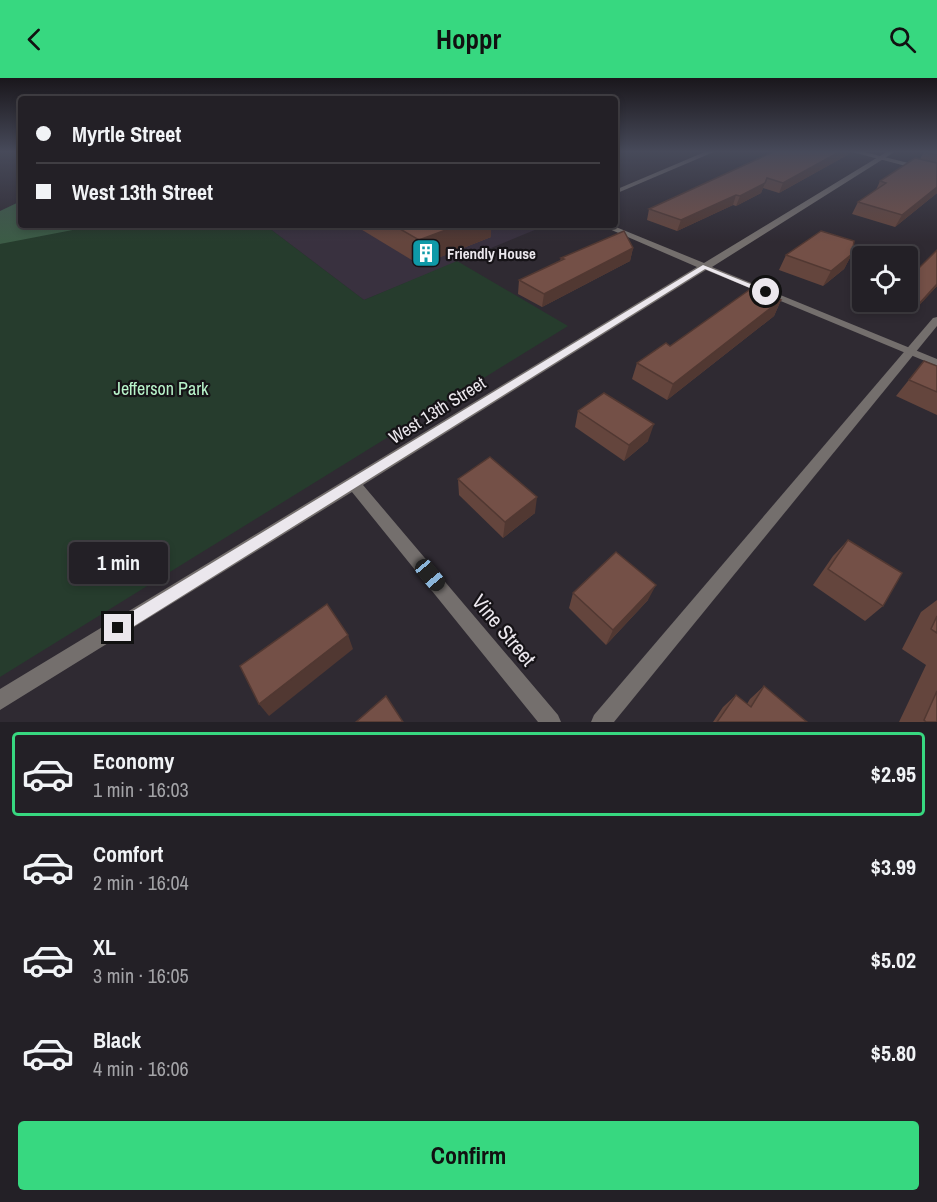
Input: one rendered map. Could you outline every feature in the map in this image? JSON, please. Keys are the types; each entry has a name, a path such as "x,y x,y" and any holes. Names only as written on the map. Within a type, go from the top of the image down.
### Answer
{"street":[{"path":"618,191 641,181"},
{"name":"West 13th Street","path":"0,700 845,181"},
{"path":"611,228 937,363"},
{"path":"601,722 937,320"},
{"name":"Vine Street","path":"353,483 551,722"}],"shaded area":[{"path":"269,228 540,228 364,300"}],"green space":[{"path":"18,202 18,228 83,228 0,244 0,211"},
{"name":"Jefferson Park","path":"65,228 269,228 364,300 457,261 568,326 0,677 0,244"}],"building":[{"path":"710,181 766,181 740,196 736,195 681,220 649,209"},
{"path":"880,181 937,181 937,187 902,215 858,202 886,183"},
{"path":"398,228 451,228 419,240"},
{"path":"624,231 633,248 544,294 519,280 564,259 561,258"},
{"path":"821,231 854,241 852,254 831,271 786,255"},
{"path":"937,250 937,284 918,305 918,269"},
{"path":"752,288 781,300 673,384 637,363 666,343 670,346"},
{"path":"924,361 937,366 937,392 909,380"},
{"path":"604,393 654,424 629,445 578,411"},
{"path":"490,457 537,497 505,522 458,479"},
{"path":"848,540 902,573 883,606 828,569"},
{"path":"616,552 656,585 613,630 573,593"},
{"path":"327,604 348,635 259,704 240,666"},
{"path":"937,616 937,633 931,629"},
{"path":"764,686 807,722 717,722 736,695 751,707"},
{"path":"937,691 937,722 926,722 924,720"},
{"path":"386,696 403,722 356,722"}],"place":[{"name":"Friendly House","path":"426,253"}],"route":[{"path":"118,628 705,267 766,292"}]}
